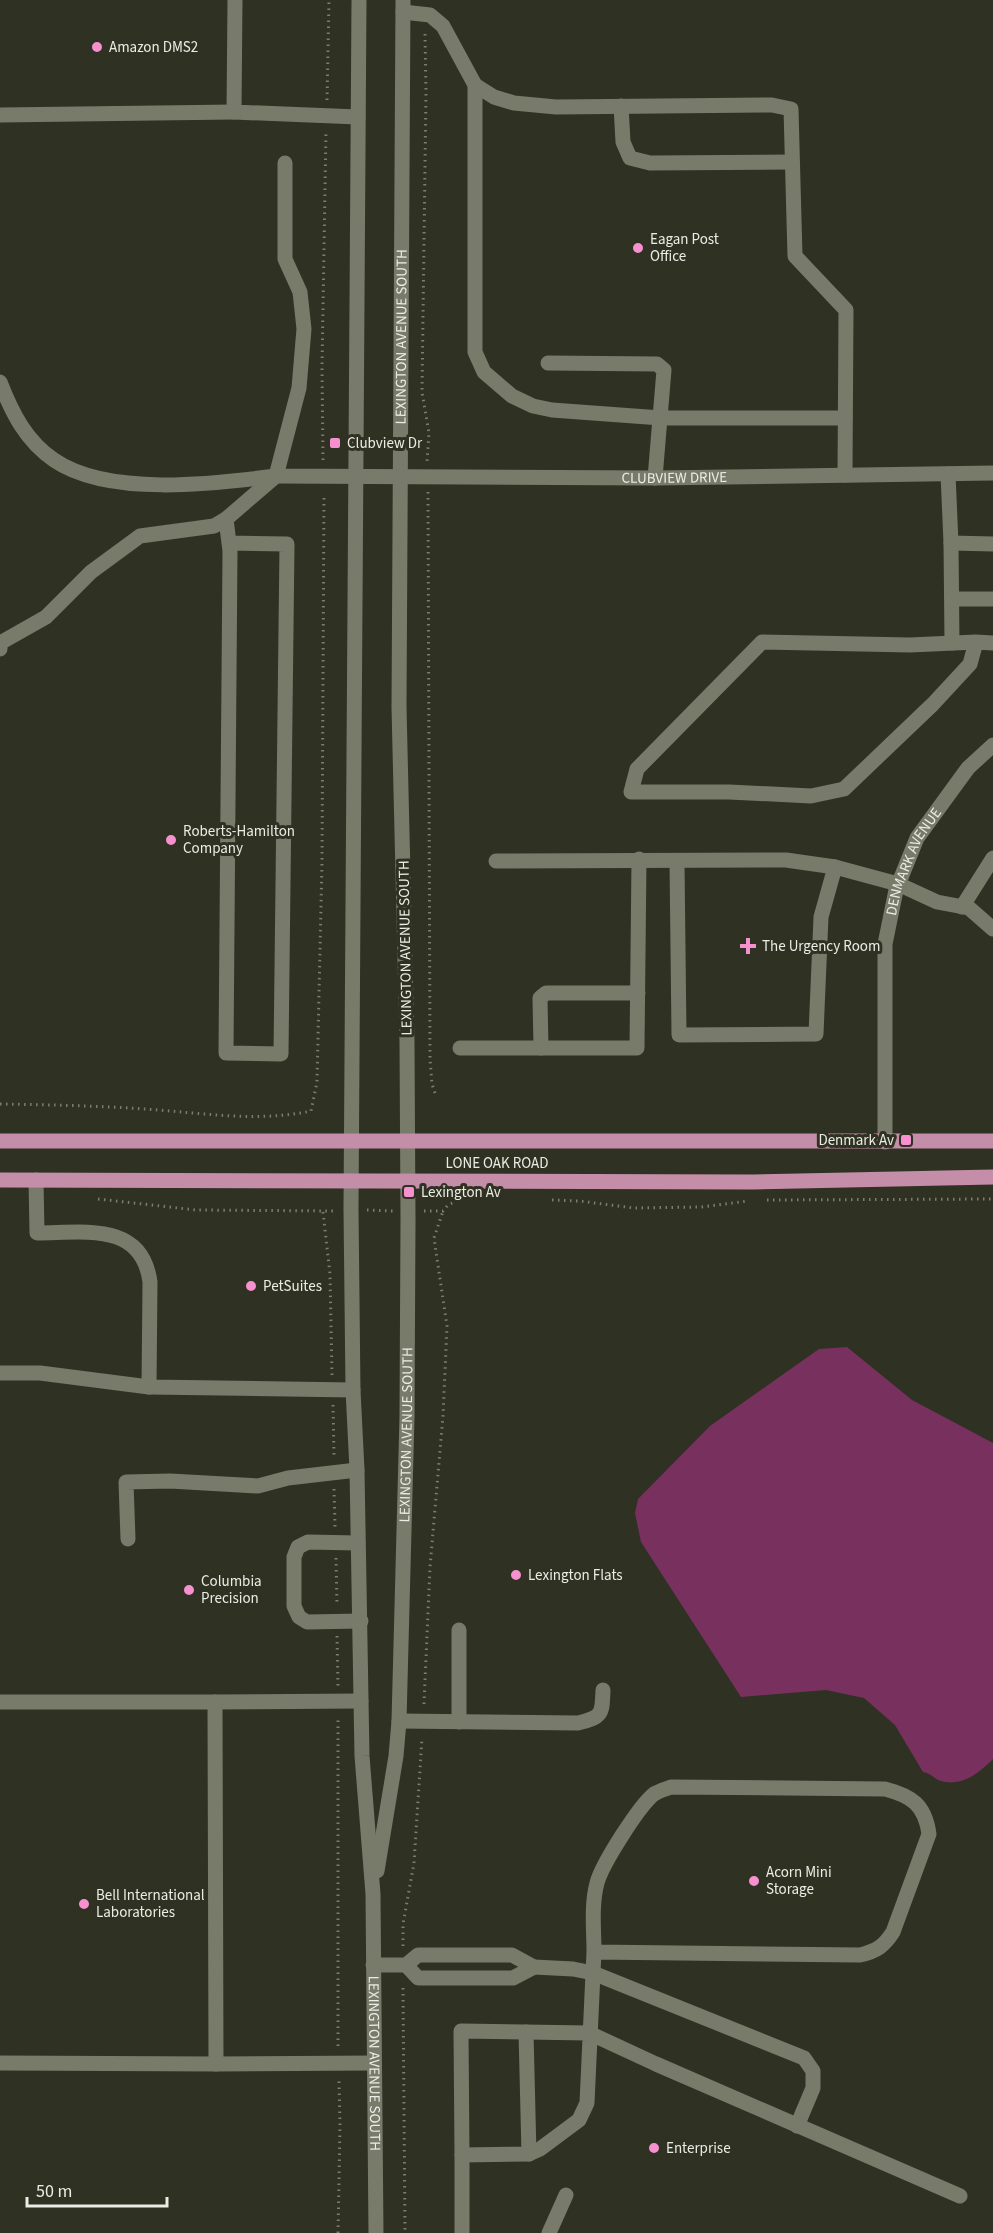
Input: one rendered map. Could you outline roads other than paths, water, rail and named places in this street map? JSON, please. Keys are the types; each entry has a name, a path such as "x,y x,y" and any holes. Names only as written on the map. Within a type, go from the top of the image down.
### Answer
{"main road":[{"name":"LONE OAK ROAD","path":"0,1141 993,1141"},
{"name":"LONE OAK ROAD","path":"0,1180 754,1182 993,1177"}],"street":[{"path":"234,112 235,0"},
{"name":"LEXINGTON AVENUE SOUTH","path":"359,0 351,1209 362,1756 373,1894 376,2233"},
{"path":"403,6 430,15 443,26 475,85 475,351 484,372 512,396 533,406 552,410 661,418 845,418"},
{"name":"LEXINGTON AVENUE SOUTH","path":"373,1894 396,1756 399,1721 407,1416 408,1141 399,707 403,6"},
{"path":"475,85 494,97 514,103 556,107 772,105 791,109 795,256 846,310 845,475"},
{"path":"621,106 623,142 630,158 650,163 792,162"},
{"path":"0,115 234,112 358,117"},
{"path":"0,649 0,643 46,617 91,572 140,536 214,526 226,519 276,476 299,388 304,328 300,292 285,259 285,163"},
{"path":"548,363 657,364 664,370 655,478"},
{"name":"CLUBVIEW DRIVE","path":"0,382 12,414 33,441 55,461 90,476 116,482 157,485 222,483 276,476 655,478 993,474"},
{"path":"948,474 952,643"},
{"path":"226,519 229,543 226,1053 281,1054 287,544 229,543"},
{"path":"951,543 993,544"},
{"path":"952,599 993,599"},
{"path":"976,642 970,664 933,704 844,789 811,796 729,792 631,792 637,769 762,642 910,645 976,642 993,643"},
{"name":"DENMARK AVENUE","path":"885,1142 885,944 898,884 917,838 968,768 993,745"},
{"path":"962,907 993,858"},
{"path":"460,1048 638,1048 639,859"},
{"path":"496,861 786,860 835,867 898,884 937,902 969,908 993,929"},
{"path":"677,862 679,1035 816,1034 820,917 835,867"},
{"path":"541,1048 540,998 546,993 638,993"},
{"path":"36,1180 37,1233 104,1233 131,1243 140,1252 148,1267 150,1282 149,1387"},
{"path":"0,1372 40,1373 149,1387 354,1390"},
{"path":"128,1539 126,1482 170,1481 258,1486 288,1478 357,1470"},
{"path":"358,1543 308,1542 298,1547 294,1557 294,1606 299,1617 307,1622 361,1622"},
{"path":"459,1630 459,1722"},
{"path":"399,1721 578,1723 595,1719 602,1712 603,1690"},
{"path":"0,1702 361,1701"},
{"path":"215,1702 216,2064"},
{"path":"462,2155 529,2154 540,2149 579,2120 584,2113 587,2103 594,1952 594,1899 597,1882 603,1868 638,1814 656,1793 671,1787 885,1789 900,1793 912,1800 921,1808 927,1821 929,1834 893,1932 874,1952 860,1954 594,1952"},
{"path":"373,1965 406,1965 418,1955 513,1955 534,1967 564,1968 593,1974 804,2058 813,2071 813,2088 797,2126"},
{"path":"406,1965 418,1978 513,1978 534,1967"},
{"path":"462,2233 461,2031 589,2033 960,2196"},
{"path":"526,2032 529,2154"},
{"path":"0,2063 374,2063"},
{"path":"549,2233 566,2195"}],"place":[{"name":"Amazon DMS2","path":"97,47"},
{"name":"Eagan Post Office","path":"638,248"},
{"name":"Clubview Dr","path":"335,443"},
{"name":"Roberts-Hamilton Company","path":"171,840"},
{"name":"The Urgency Room","path":"748,946"},
{"name":"Denmark Av","path":"906,1140"},
{"name":"Lexington Av","path":"409,1192"},
{"name":"PetSuites","path":"251,1286"},
{"name":"Lexington Flats","path":"516,1575"},
{"name":"Columbia Precision","path":"189,1590"},
{"name":"Acorn Mini Storage","path":"754,1881"},
{"name":"Bell International Laboratories","path":"84,1904"},
{"name":"Enterprise","path":"654,2148"}]}
